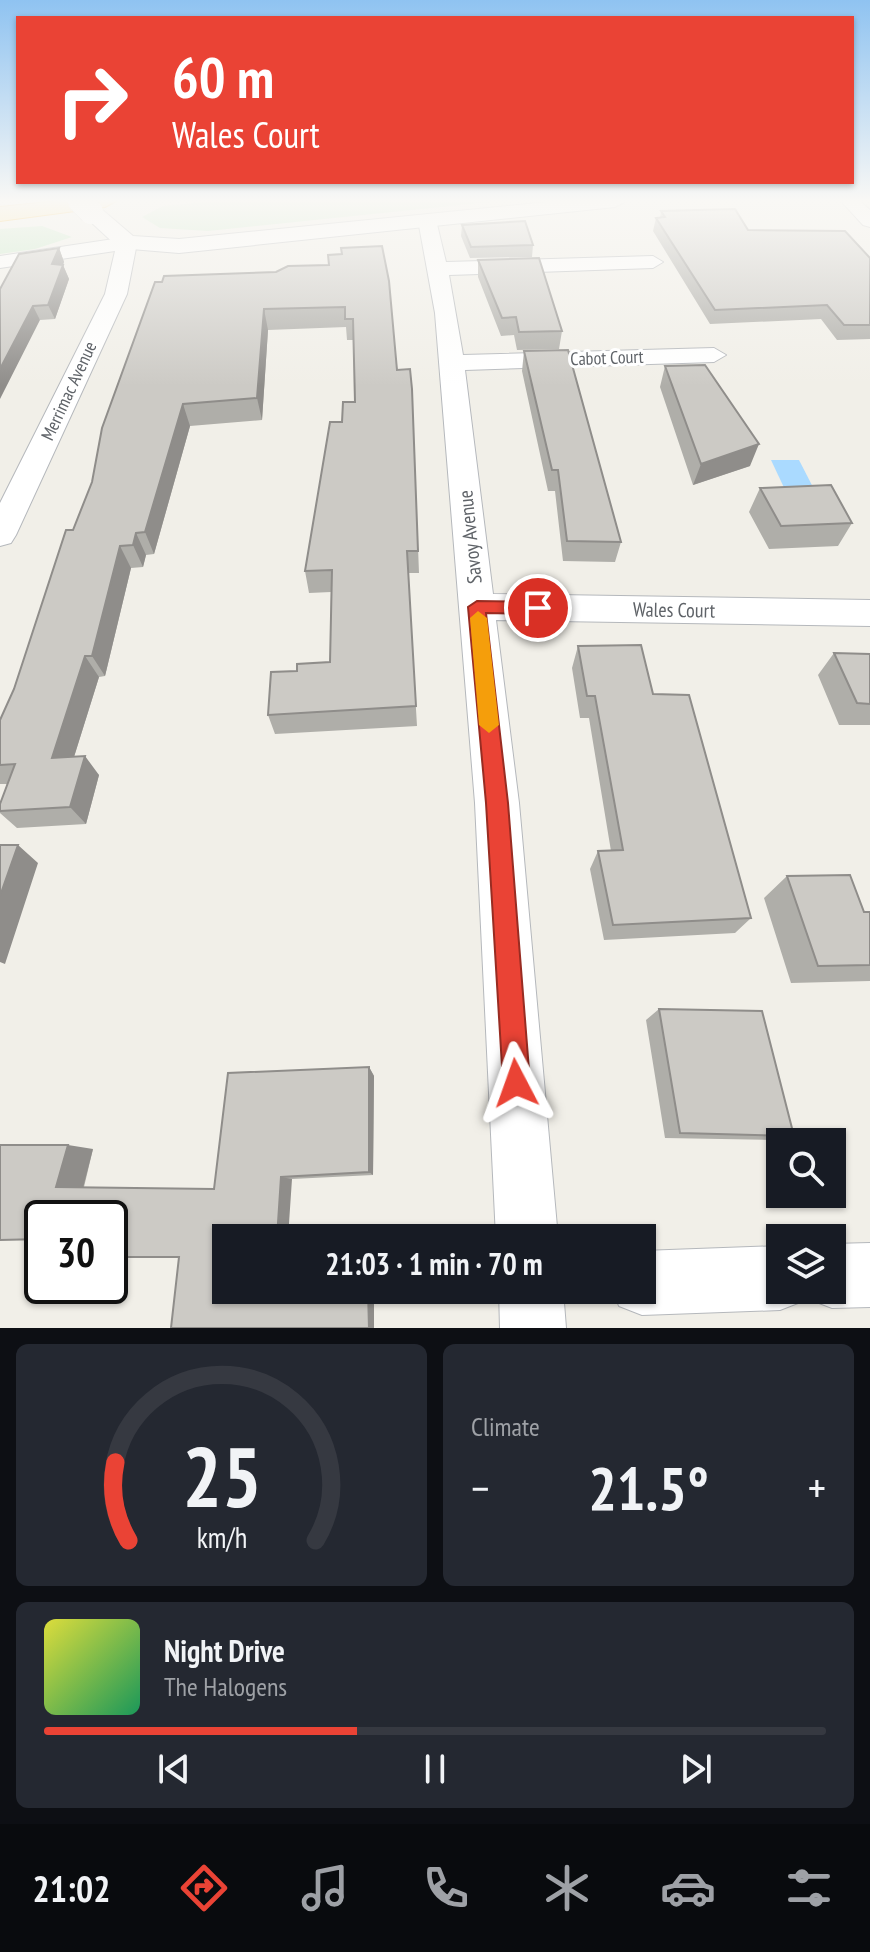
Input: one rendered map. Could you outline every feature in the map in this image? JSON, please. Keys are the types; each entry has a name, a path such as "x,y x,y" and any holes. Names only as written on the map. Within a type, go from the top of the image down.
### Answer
{"street":[{"name":"Merrimac Avenue","path":"0,535 116,294 123,263"},
{"name":"Savoy Avenue","path":"436,263 452,363 497,803 526,1224"},
{"path":"437,269 623,263"},
{"name":"Cabot Court","path":"452,363 714,355"},
{"name":"Wales Court","path":"477,607 870,613"},
{"path":"846,1276 870,1275"},
{"path":"656,1282 766,1279"},
{"path":"532,1304 533,1328"}],"water":[{"path":"771,460 799,460 817,495 787,494"}],"building":[{"path":"14,263 63,265 48,305 33,306 0,369 0,289"},
{"path":"385,263 397,370 410,369 418,551 407,551 416,706 268,715 271,672 297,671 297,664 330,662 332,570 305,571 330,422 342,422 343,402 355,402 353,319 345,319 345,307 264,309 257,398 183,404 145,532 136,533 133,545 120,546 92,656 85,656 52,758 85,756 70,807 0,811 15,764 0,765 0,720 14,689 66,530 73,530 92,482 102,428 155,282 162,282 164,276 276,272 288,266"},
{"path":"479,263 541,263 562,331 519,332 516,317 502,318"},
{"path":"685,263 870,263 870,325 844,325 827,305 715,310"},
{"path":"568,350 621,542 567,541 558,470 552,470 524,351"},
{"path":"705,365 759,444 701,464 665,366"},
{"path":"831,485 852,523 781,526 760,488"},
{"path":"641,645 653,694 689,695 751,918 613,925 598,851 623,850 595,696 587,696 578,646"},
{"path":"834,653 870,654 870,704 857,703"},
{"path":"0,845 18,845 0,896"},
{"path":"850,875 864,912 870,912 870,965 818,966 787,876"},
{"path":"659,1009 762,1011 792,1128 766,1128 766,1135 680,1133"},
{"path":"369,1067 369,1172 281,1177 278,1224 212,1224 212,1304 368,1304 369,1328 171,1328 179,1257 128,1257 128,1200 24,1200 24,1239 0,1240 0,1145 68,1145 56,1187 214,1189 228,1073"}],"slow traffic":[{"path":"478,618 489,725"}],"route":[{"path":"516,1083 497,803 477,607 538,608"}]}
